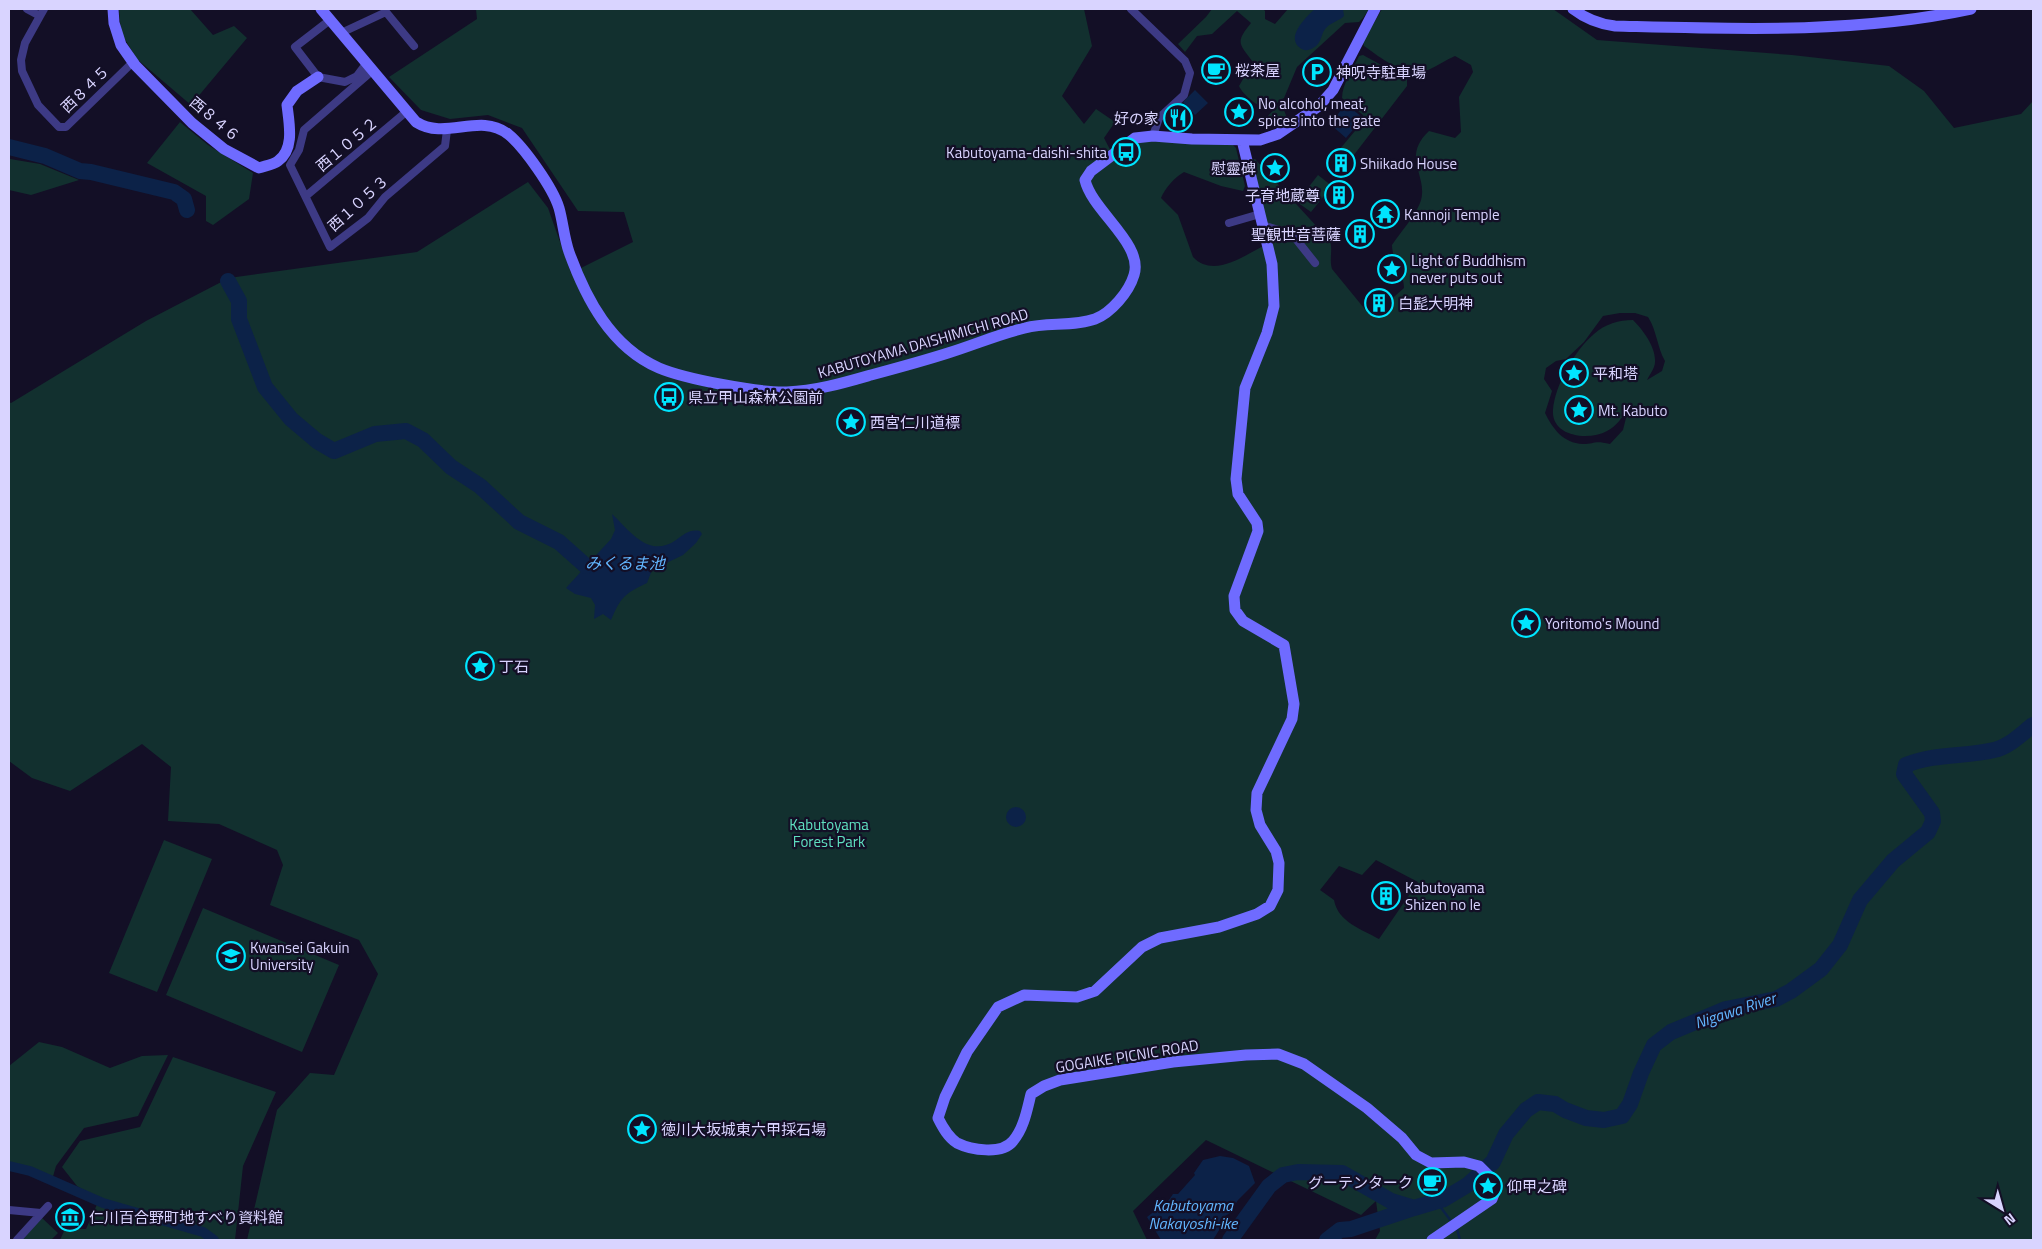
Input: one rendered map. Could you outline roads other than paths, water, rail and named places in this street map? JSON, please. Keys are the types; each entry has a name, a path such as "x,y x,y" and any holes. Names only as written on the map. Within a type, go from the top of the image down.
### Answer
{"street":[{"path":"27,9 42,12"},
{"name":"西８４６","path":"112,9 114,24 121,45 133,62 192,123 224,149 259,168 278,161 286,149 291,137 287,106 297,91 318,76"},
{"name":"KABUTOYAMA DAISHIMICHI ROAD","path":"321,9 406,112 423,126 447,130 477,124 492,126 507,134 520,146 554,196 559,207 569,250 598,314 612,333 629,350 659,368 695,378 745,388 785,392 826,388 1027,327 1084,322 1096,318 1109,310 1129,288 1135,272 1135,260 1127,242 1088,192 1085,180 1091,171 1135,138 1153,136 1192,139 1260,140 1278,134 1319,106 1333,90 1375,9"},
{"path":"1131,9 1185,62 1190,73 1184,95 1159,118 1153,136"},
{"path":"1573,9 1584,18 1599,24 1615,26 1726,28 1858,25 1939,16 1972,9"},
{"name":"西８４５","path":"42,12 25,42 20,60 22,72 38,105 59,127 66,127 133,62"},
{"path":"341,33 386,12 414,46"},
{"path":"330,20 295,48 318,76 345,82 369,68"},
{"name":"西１０５３","path":"369,68 304,130 299,150 290,165 330,246 368,218 385,197 445,146 447,130"},
{"name":"西１０５２","path":"306,196 406,112"},
{"name":"GOGAIKE PICNIC ROAD","path":"1242,140 1272,264 1274,306 1267,332 1245,388 1236,479 1238,494 1257,523 1258,531 1234,596 1235,610 1242,621 1284,645 1294,704 1292,719 1257,793 1256,810 1260,826 1276,851 1280,870 1278,890 1270,906 1257,914 1219,927 1160,938 1142,947 1095,991 1077,997 1024,995 998,1008 967,1052 945,1097 938,1118 944,1131 957,1142 972,1148 1000,1149 1012,1143 1023,1126 1031,1094 1044,1086 1060,1080 1173,1062 1278,1054 1304,1064 1367,1108 1402,1138 1416,1155 1431,1163 1464,1162 1479,1166 1489,1176 1496,1189 1492,1199 1432,1240"},
{"path":"1229,223 1261,219 1292,234 1315,263"},
{"path":"17,1240 48,1206"},
{"path":"9,1210 42,1213"}],"water":[{"path":"1315,9 1343,9 1344,16 1327,27 1316,46 1309,50 1304,50 1296,42 1296,32 1303,21"},
{"path":"1195,90 1208,103 1195,115 1183,102"},
{"path":"1346,104 1363,118 1346,138 1330,124"},
{"name":"みくるま池","path":"612,514 633,535 649,545 666,545 687,532 700,531 702,534 696,543 683,555 652,570 647,583 624,597 611,620 603,614 594,619 595,605 591,598 575,594 566,588 611,539 615,530"},
{"path":"1012,807 1020,807 1026,813 1026,821 1020,827 1012,827 1006,821 1006,813"},
{"name":"Kabutoyama Nakayoshi-ike","path":"1220,1156 1233,1158 1249,1166 1255,1183 1238,1200 1230,1213 1220,1219 1221,1227 1213,1240 1161,1240 1147,1217 1169,1200 1173,1194 1178,1194 1195,1175 1194,1173 1203,1160"}],"waterway":[{"path":"9,147 45,156 80,171 174,192 184,199 187,210"},
{"path":"228,281 239,301 239,319 265,387 291,419 317,441 334,451 375,434 406,431 423,440 451,467 480,486 519,522 559,542 586,566"},
{"name":"Nigawa River","path":"1230,1240 1269,1186 1283,1175 1298,1172 1342,1173 1391,1201 1414,1208 1444,1199 1469,1184 1493,1162 1506,1134 1526,1110 1538,1102 1555,1104 1586,1118 1604,1120 1622,1116 1630,1104 1654,1045 1671,1032 1726,1009 1776,999 1791,991 1821,969 1840,945 1860,900 1893,861 1928,832 1933,821 1932,813 1904,774 1906,765 1917,761 1999,748 2015,740 2033,725"},
{"path":"9,1166 30,1171 103,1203 203,1232 214,1240"},
{"path":"1434,1203 1439,1205 1451,1221"},
{"name":"Nigawa River","path":"1327,1240 1340,1230 1351,1229 1414,1208"},
{"path":"1457,1229 1460,1240"}],"place":[{"name":"桜茶屋","path":"1216,70"},
{"name":"神呪寺駐車場","path":"1317,72"},
{"name":"No alcohol, meat, spices into the gate","path":"1239,112"},
{"name":"好の家","path":"1178,118"},
{"name":"Kabutoyama-daishi-shita","path":"1126,152"},
{"name":"Shiikado House","path":"1341,163"},
{"name":"慰靈碑","path":"1275,168"},
{"name":"子育地蔵尊","path":"1339,195"},
{"name":"Kannoji Temple","path":"1385,214"},
{"name":"聖観世音菩薩","path":"1360,234"},
{"name":"Light of Buddhism never puts out","path":"1392,269"},
{"name":"白髭大明神","path":"1379,303"},
{"name":"平和塔","path":"1574,373"},
{"name":"県立甲山森林公園前","path":"669,397"},
{"name":"Mt. Kabuto","path":"1579,410"},
{"name":"西宮仁川道標","path":"851,422"},
{"name":"Yoritomo's Mound","path":"1526,623"},
{"name":"丁石","path":"480,666"},
{"name":"Kabutoyama Shizen no Ie","path":"1386,896"},
{"name":"Kwansei Gakuin University","path":"231,956"},
{"name":"徳川大坂城東六甲採石場","path":"642,1129"},
{"name":"グーテンターク","path":"1432,1182"},
{"name":"仰甲之碑","path":"1488,1186"},
{"name":"仁川百合野町地すべり資料館","path":"70,1217"}],"park label":[{"name":"Kabutoyama Forest Park","path":"829,832"}]}
